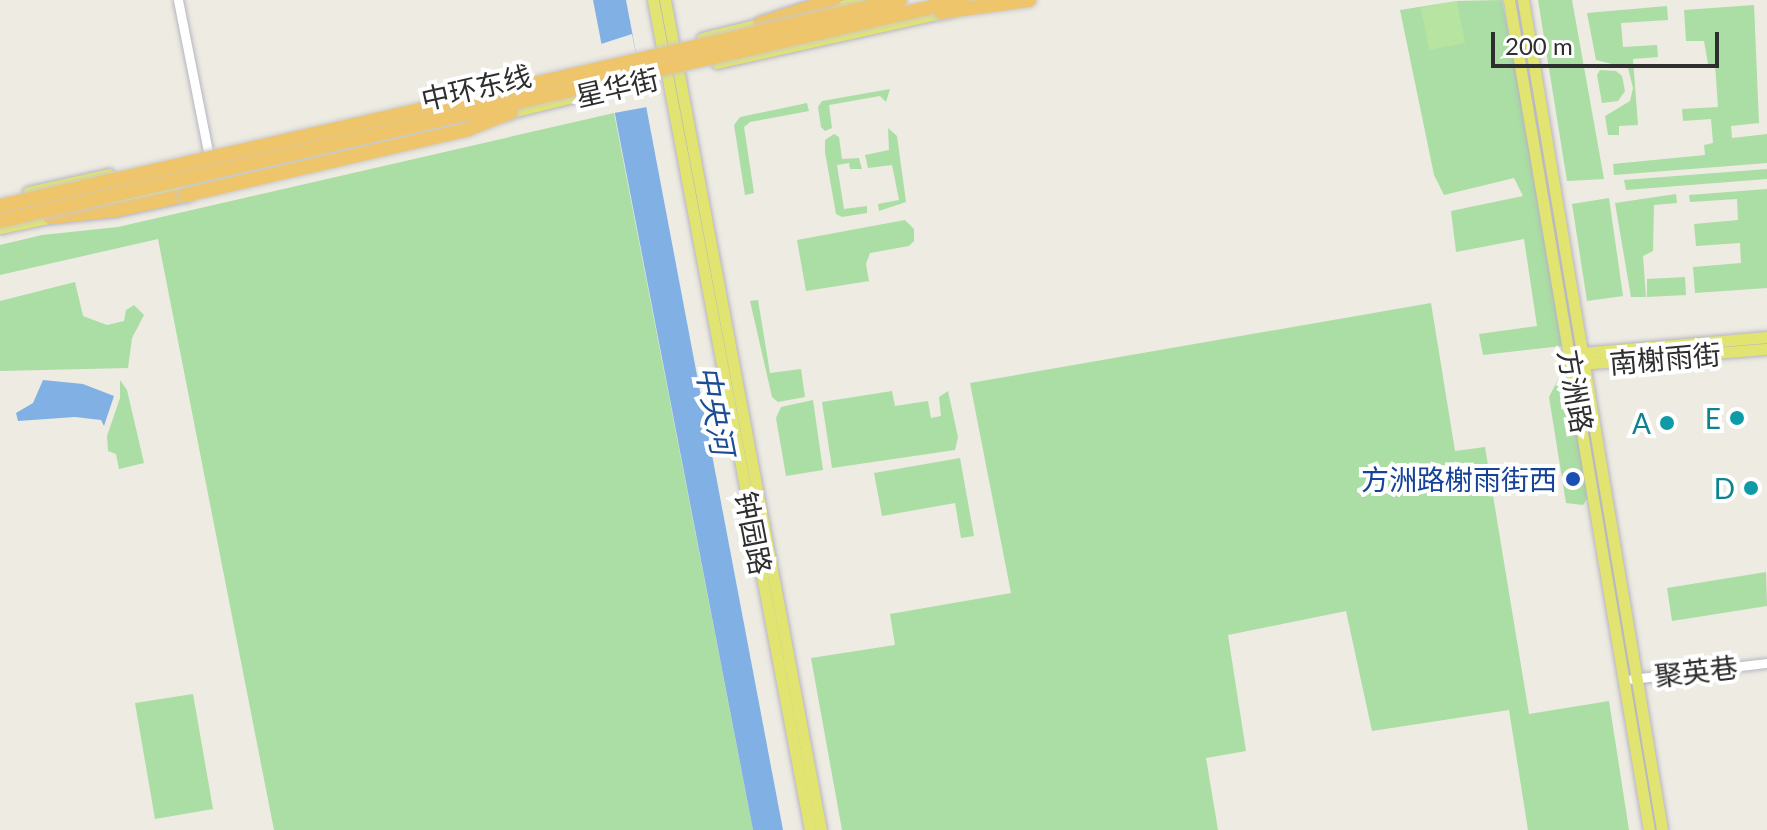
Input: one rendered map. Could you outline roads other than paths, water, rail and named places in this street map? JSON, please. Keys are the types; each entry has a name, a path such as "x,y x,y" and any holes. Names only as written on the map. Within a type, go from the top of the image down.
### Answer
{"highway":[{"path":"760,24 834,0"},
{"name":"中环东线","path":"0,206 900,0"},
{"name":"中环东线","path":"0,221 962,0"},
{"path":"893,16 1029,0"},
{"path":"50,217 116,210 466,130 550,96"}],"main road":[{"name":"钟园路","path":"653,0 674,73 821,830"},
{"name":"钟园路","path":"665,0 668,47"},
{"name":"星华街","path":"0,199 867,0"},
{"name":"星华街","path":"0,228 1001,0"},
{"name":"方洲路","path":"1509,0 1578,360"},
{"name":"方洲路","path":"1523,0 1630,679 1649,830"},
{"name":"钟园路","path":"674,73 810,830"},
{"name":"南榭雨街","path":"1578,360 1767,337"},
{"name":"南榭雨街","path":"1578,360 1767,349"},
{"name":"方洲路","path":"1630,679 1662,830"}],"street":[{"path":"178,0 208,151"},
{"name":"聚英巷","path":"1630,679 1767,663"}],"water":[{"path":"593,0 626,0 783,830 753,830"},
{"path":"43,380 83,384 114,396 104,426 101,420 75,417 18,421 16,413 33,403"}],"place":[{"name":"E","path":"1737,418"},
{"name":"A","path":"1667,423"},
{"name":"方洲路榭雨街西","path":"1573,479"},
{"name":"D","path":"1751,488"}],"water label":[{"name":"中央河","path":"716,410"}]}
